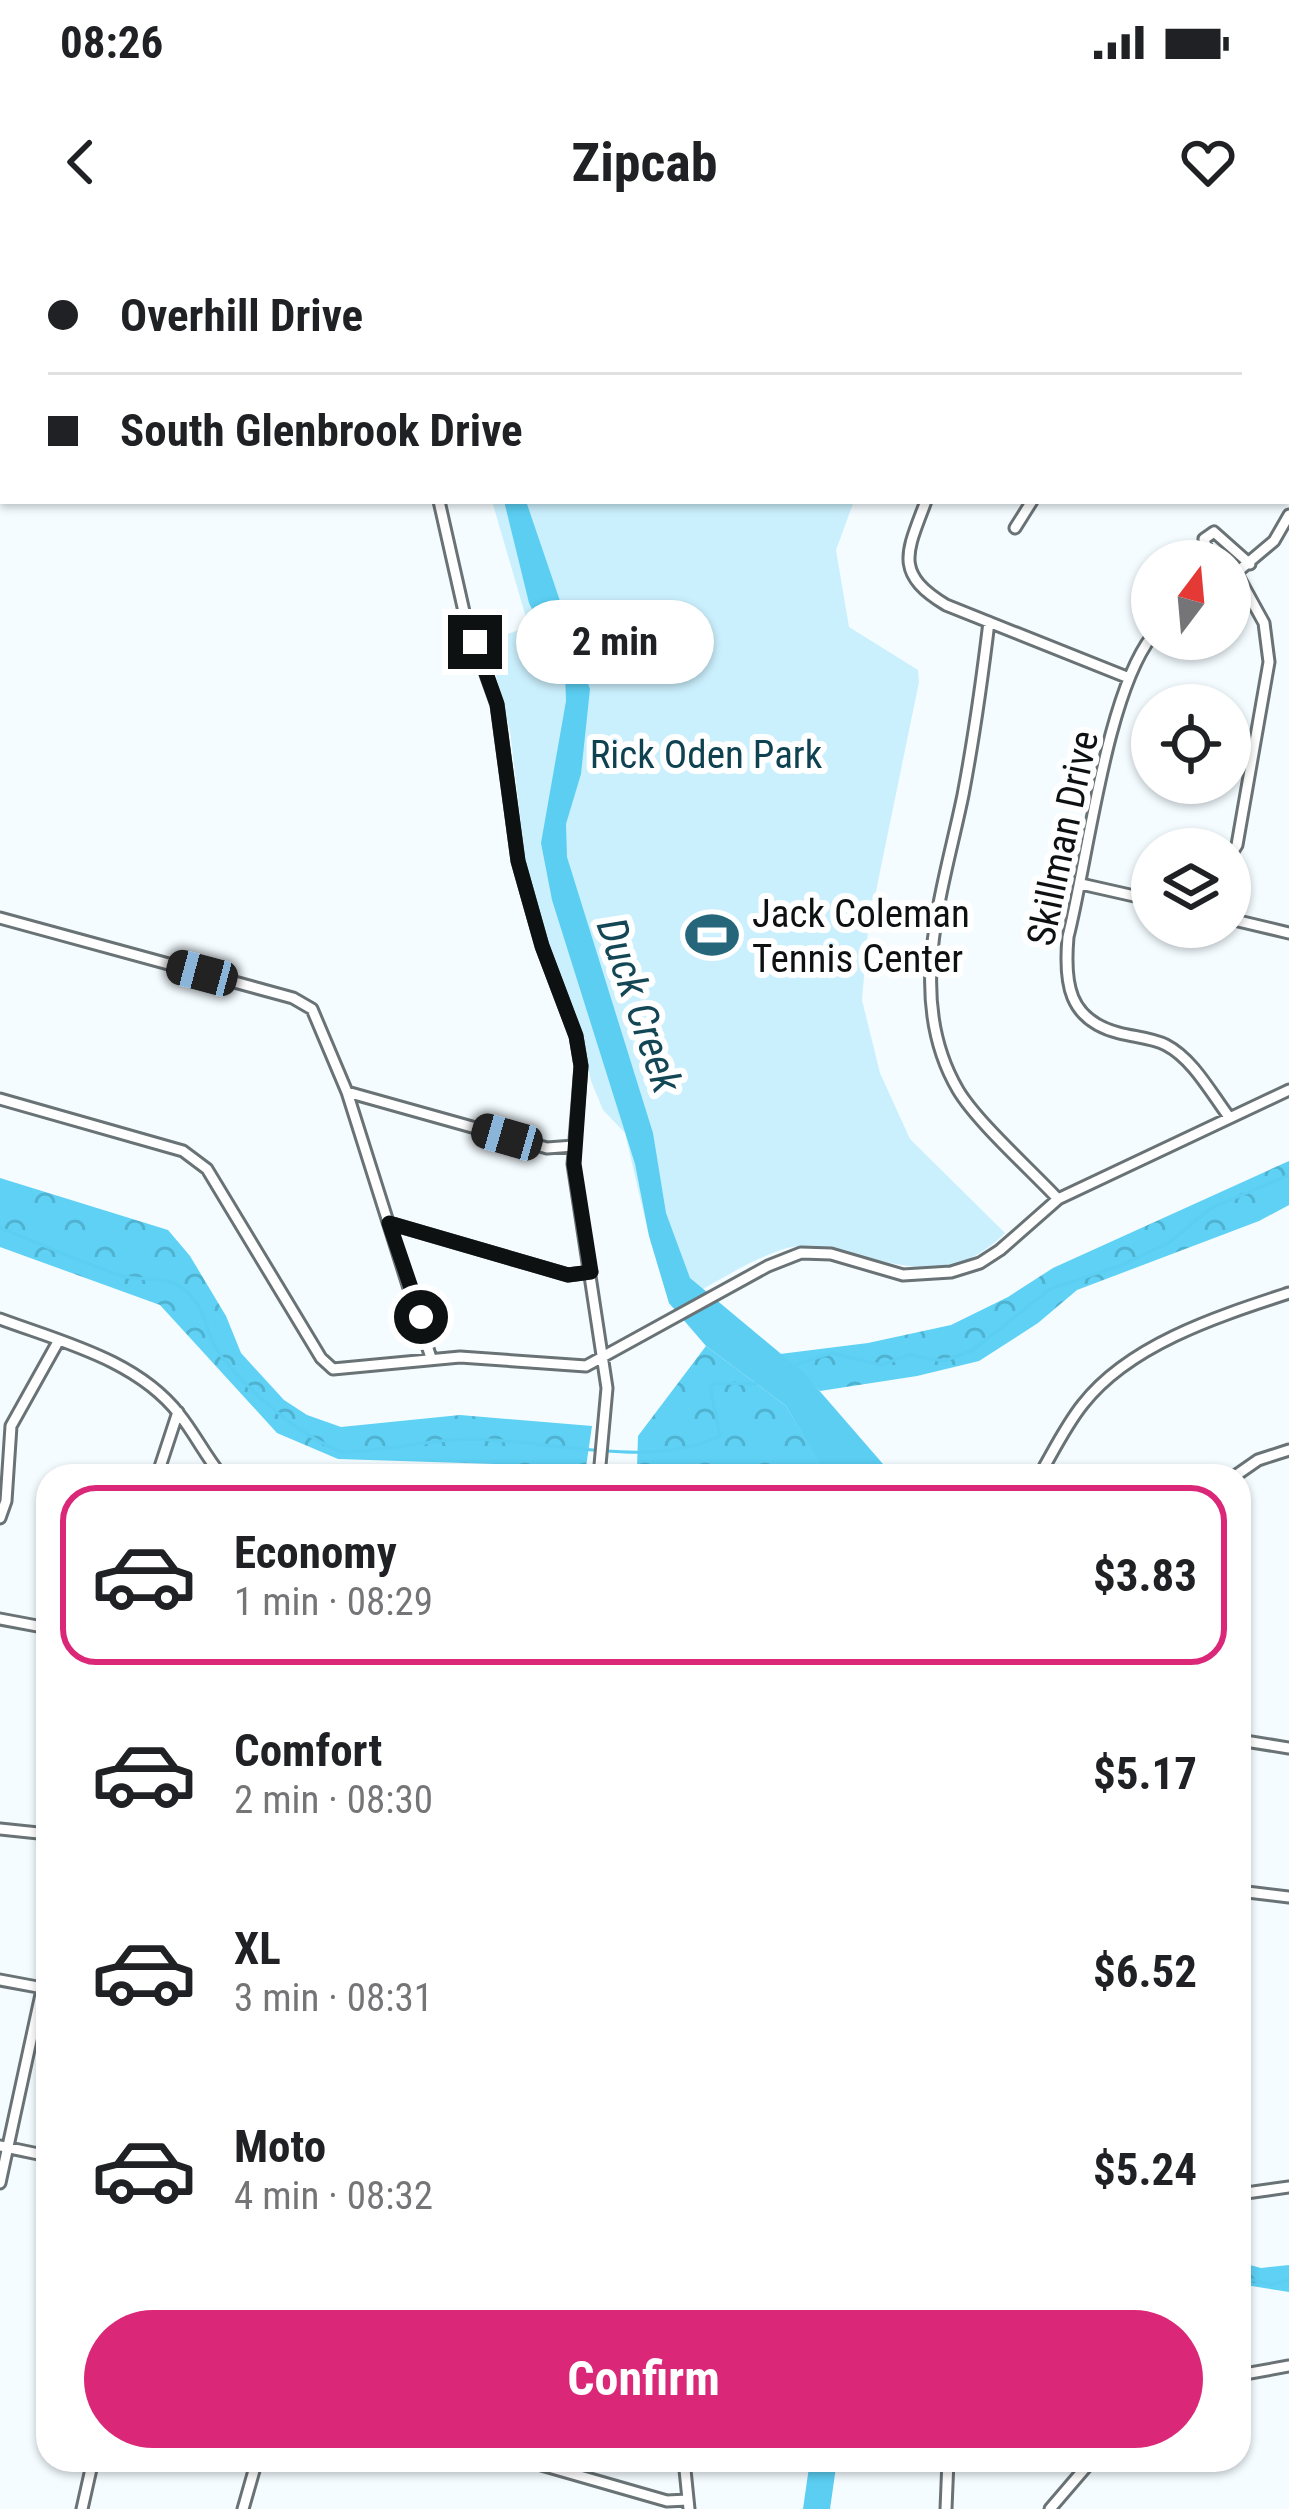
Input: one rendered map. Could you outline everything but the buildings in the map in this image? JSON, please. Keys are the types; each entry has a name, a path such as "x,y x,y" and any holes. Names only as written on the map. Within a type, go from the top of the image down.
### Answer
{"street":[{"path":"440,504 465,616 497,704 518,861 542,946 576,1036 581,1066 574,1146 607,1388 601,1464"},
{"path":"925,504 910,544 909,571 920,589 946,605 1129,678"},
{"path":"1016,528 1030,504"},
{"path":"1251,563 1274,541 1289,515"},
{"path":"1240,828 1269,662 1264,622 1251,602"},
{"path":"989,622 977,714 936,921 929,980 931,1023 960,1094 1058,1199"},
{"name":"Skillman Drive","path":"1137,660 1112,736 1068,937 1065,970 1070,998 1084,1017 1102,1027 1166,1045 1193,1070 1229,1117"},
{"path":"1081,884 1131,895"},
{"path":"0,918 293,998 312,1009 347,1092 431,1358"},
{"path":"1251,924 1289,933"},
{"path":"0,1099 183,1151 207,1168 321,1358 333,1369 431,1358 508,1358 574,1367 604,1358 621,1344 801,1253 831,1254 903,1275 951,1273 1000,1250 1058,1199 1289,1090"},
{"path":"347,1092 548,1148 574,1146"},
{"path":"389,1223 568,1275 591,1272"},
{"path":"1046,1464 1083,1404 1111,1375 1153,1348 1289,1293"},
{"path":"0,1319 123,1367 147,1382 178,1412 214,1464"},
{"path":"0,1518 11,1426 59,1340"},
{"path":"161,1464 178,1412"},
{"path":"1251,1465 1289,1450"},
{"path":"0,1619 36,1626"},
{"path":"1251,1742 1289,1748"},
{"path":"0,1829 36,1833"},
{"path":"1251,1893 1289,1898"},
{"path":"0,1980 36,1987"},
{"path":"0,2183 4,2147 36,2017"},
{"path":"4,2147 36,2154"},
{"path":"1251,2192 1289,2187"},
{"path":"1251,2373 1289,2366"},
{"path":"82,2509 90,2472"},
{"path":"243,2509 254,2472"},
{"path":"566,2472 688,2504 685,2472"},
{"path":"946,2509 948,2472"},
{"path":"1050,2509 1082,2472"}],"green space":[{"name":"Rick Oden Park","path":"493,504 853,504 836,550 849,627 918,670 919,682 868,930 862,1000 880,1073 910,1139 1005,1233 986,1249 947,1266 928,1267 794,1247 743,1266 672,1307 669,1303 625,1133 603,1110 591,1081 578,1021 544,937 526,867 510,731 487,641 522,629 527,621"},
{"path":"1289,1161 1289,1205 1259,1221 1077,1290 1038,1323 979,1361 820,1391 780,1354 868,1343 951,1325 1053,1268"},
{"path":"0,1178 168,1230 190,1256 226,1316 241,1353 284,1400 307,1415 341,1427 460,1415 592,1426 586,1464 338,1459 277,1433 160,1305 0,1247"},
{"path":"706,1346 786,1406 821,1464 637,1464 638,1436"},
{"path":"1251,2265 1289,2265 1289,2292 1251,2286"}],"shaded area":[{"path":"505,504 527,504 590,689 581,774 566,824 567,857 653,1133 666,1213 690,1278 804,1373 883,1464 820,1464 786,1406 706,1346 669,1303 635,1164 552,900 541,843 566,701 565,674 529,603"},
{"path":"808,2472 835,2472 830,2509 803,2509"}],"waterway":[{"path":"790,1366 832,1353 881,1365 909,1355 944,1361 973,1350 1050,1289 1122,1265 1170,1242 1211,1208 1289,1175"},
{"path":"0,1228 119,1275 181,1287 196,1302 221,1356 246,1384 276,1412 342,1452 450,1440 623,1452 690,1447 720,1436 710,1387 716,1383 756,1384"},
{"path":"1251,2279 1270,2285 1289,2280"}],"place":[{"name":"Jack Coleman Tennis Center","path":"712,935"}],"route":[{"path":"421,1317 389,1223 568,1275 591,1272 574,1164 581,1066 576,1036 542,946 518,861 497,704 475,642"}],"water label":[{"name":"Duck Creek","path":"640,1005"}]}
